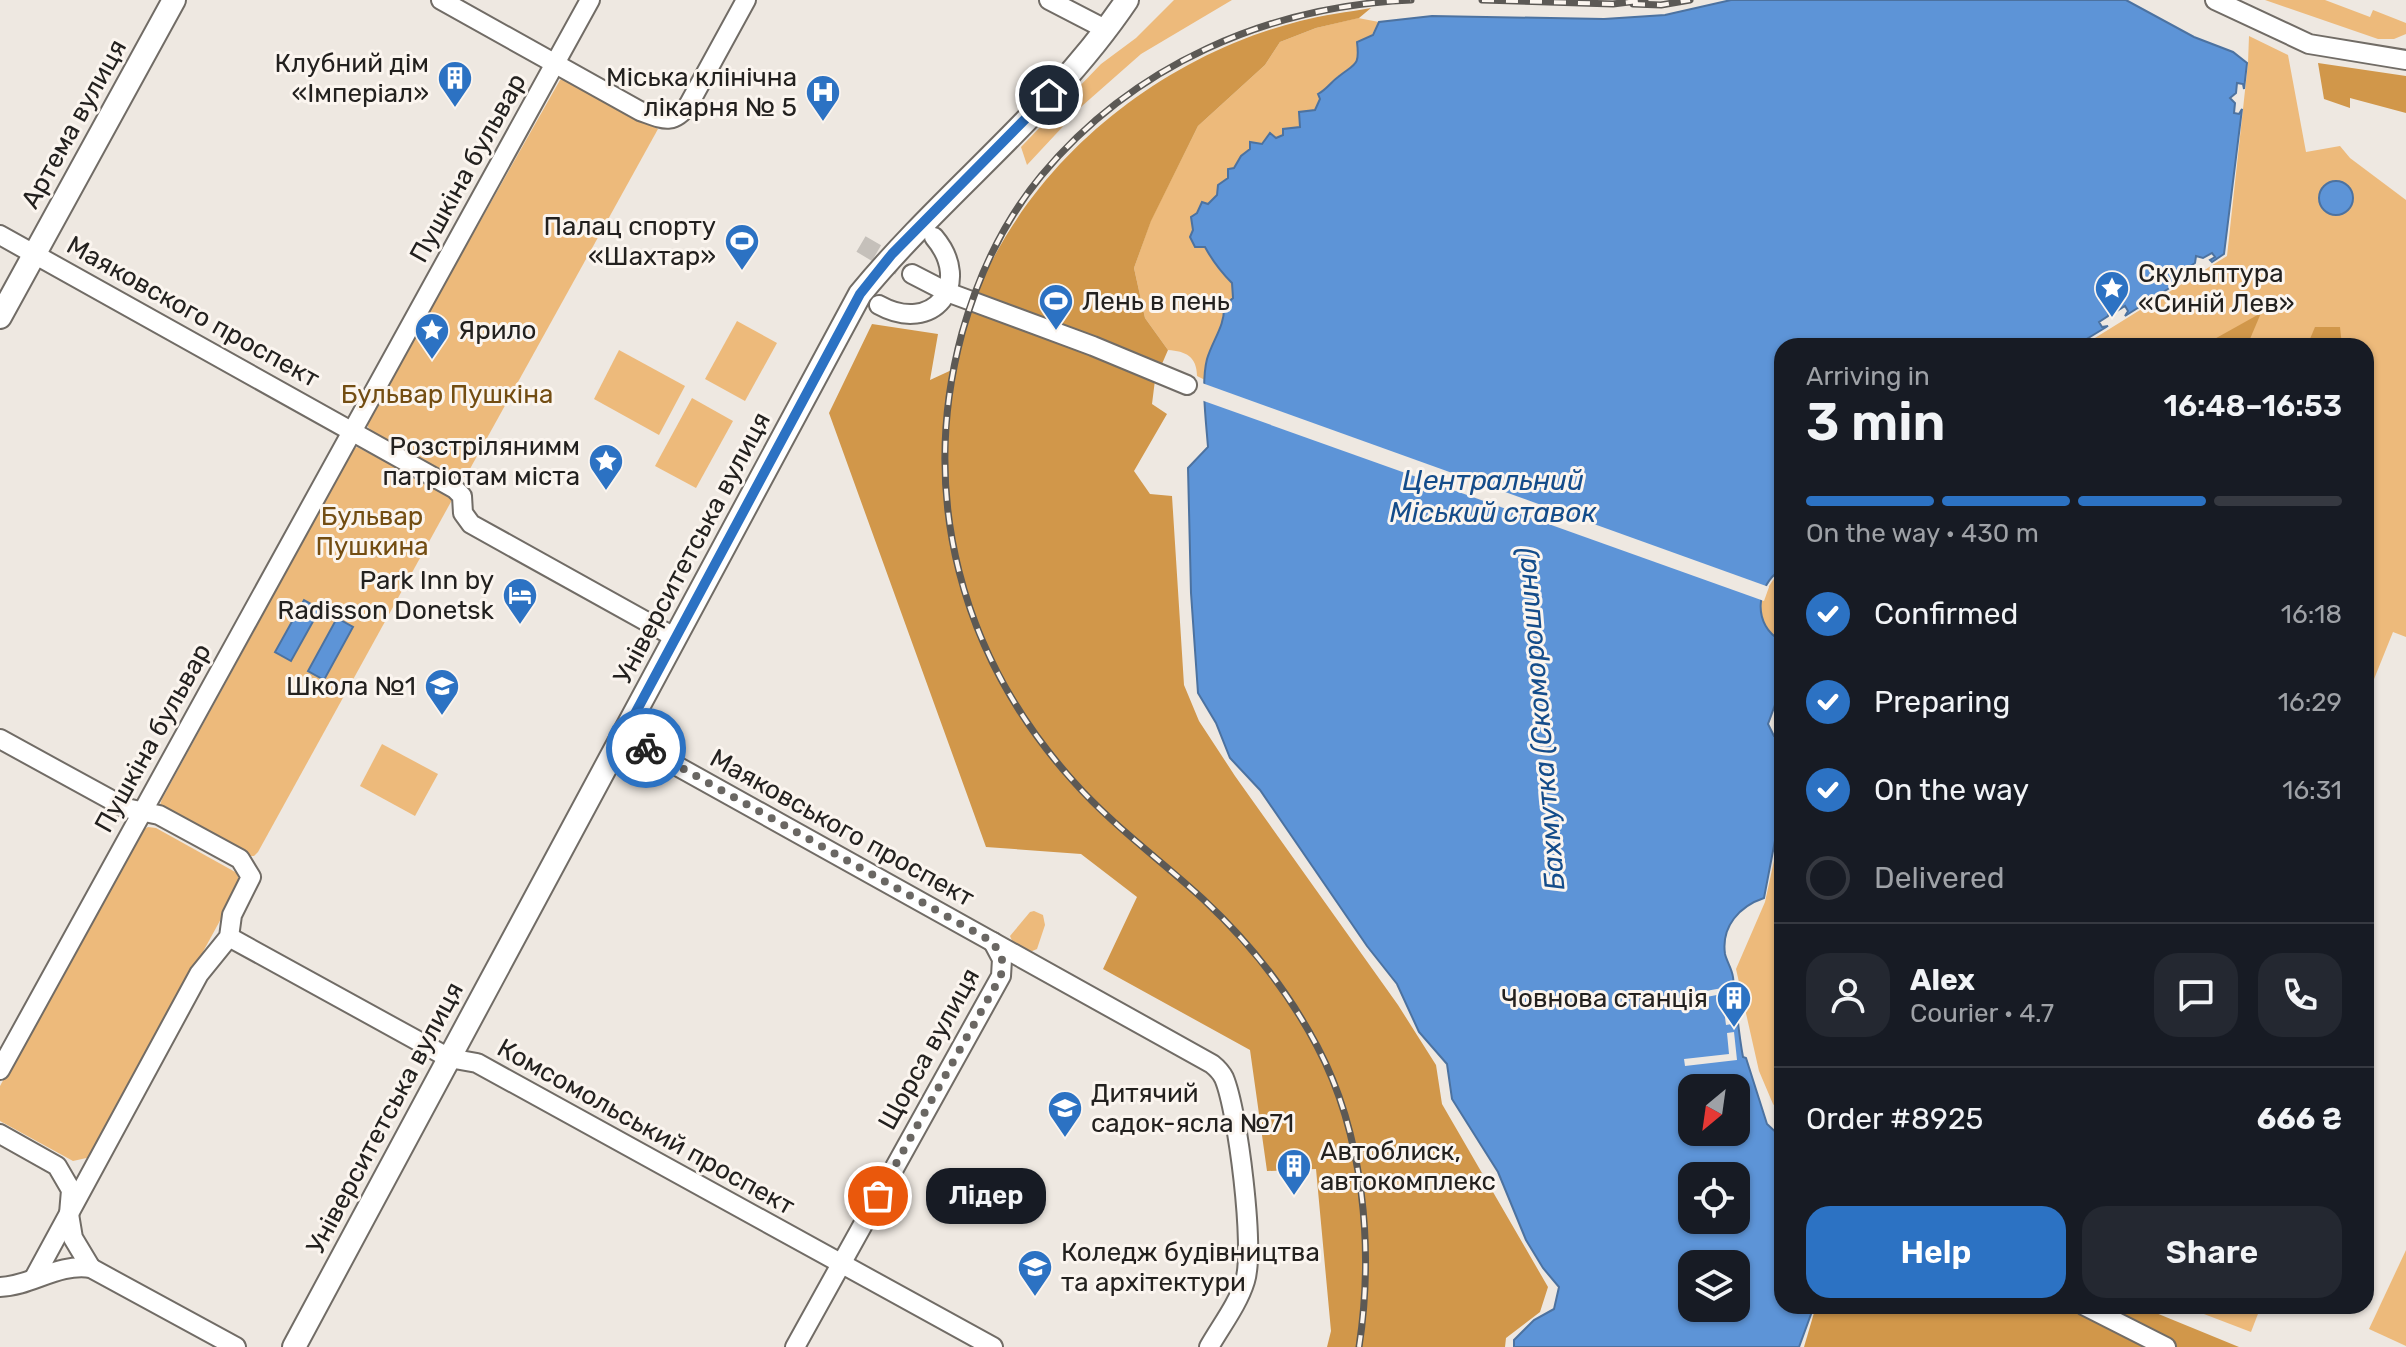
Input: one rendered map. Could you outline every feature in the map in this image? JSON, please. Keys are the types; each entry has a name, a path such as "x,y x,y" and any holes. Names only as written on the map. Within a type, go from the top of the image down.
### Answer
{"main road":[{"name":"Артема вулиця","path":"0,317 174,0"},
{"name":"Університетська вулиця","path":"294,1347 860,294 892,254 1071,73 1127,0"}],"street":[{"path":"441,0 640,111 660,119 681,116 746,0"},
{"name":"Пушкіна бульвар","path":"0,1070 590,0"},
{"path":"1049,0 1107,30"},
{"path":"2215,0 2309,44 2406,60"},
{"name":"Маяковского проспект","path":"0,235 455,489 462,496 463,513 471,524 676,638"},
{"path":"879,305 899,313 912,314 926,311 947,292 951,268 948,255 934,237"},
{"path":"912,274 947,292 1093,346 1187,385"},
{"name":"Маяковського проспект","path":"623,736 1212,1064 1225,1080 1237,1134 1247,1232 1247,1271 1243,1286 1209,1347"},
{"path":"0,739 126,808 159,815 240,859 251,877 232,915 229,937 199,974 34,1278"},
{"name":"Комсомольський проспект","path":"229,937 449,1058 477,1063 993,1347"},
{"name":"Щорса вулиця","path":"795,1347 1001,976 1002,959 993,942"},
{"path":"1001,976 1011,965 1029,962"},
{"path":"0,1134 57,1166 71,1190 69,1214 73,1238 91,1268"},
{"path":"0,1287 25,1284 34,1278 70,1267 91,1268 236,1347"},
{"path":"2101,1314 2166,1347"}],"green space":[{"path":"1174,0 1232,0 1141,54 1082,106 1027,165 1021,147 1101,64 1136,38"},
{"path":"2265,0 2325,0 2370,17 2373,10 2406,23 2406,34 2394,39 2378,39"},
{"path":"1358,18 1379,22 1354,67 1337,77 1300,127 1241,156 1208,204 1205,247 1232,283 1233,298 1206,362 1207,381 1197,376 1195,364 1189,356 1168,350 1145,318 1134,268 1151,220 1198,126 1265,65 1280,42 1316,28"},
{"path":"2249,36 2288,55 2306,152 2340,146 2350,158 2406,200 2406,637 2393,632 2374,679 2374,338 2095,338 2227,256"},
{"name":"Бульвар Пушкіна","path":"565,78 658,129 466,476 459,479 373,433 368,427 368,420 560,80"},
{"path":"737,321 777,343 745,401 705,379"},
{"path":"619,350 685,386 659,435 594,399"},
{"path":"692,398 733,421 696,488 655,466"},
{"name":"Бульвар Пушкина","path":"357,447 449,495 452,500 258,852 248,856 169,813 160,805"},
{"path":"1774,579 1774,636 1760,617 1768,587"},
{"path":"382,744 438,774 415,816 360,786"},
{"path":"148,827 156,828 237,873 240,884 91,1157 73,1161 0,1121 0,1086 139,832"},
{"path":"1774,861 1774,1105 1759,1071 1736,969 1765,902"},
{"path":"1034,911 1043,915 1045,925 1037,949 1030,952 1013,943 1010,936"},
{"path":"2406,1250 2406,1346 2369,1329"},
{"path":"2204,1314 2258,1314 2251,1332"}],"shaded area":[{"path":"1371,8 1359,18 1316,28 1280,42 1265,65 1198,126 1151,221 1134,268 1145,318 1168,350 1155,380 1152,404 1167,414 1134,471 1150,494 1172,496 1184,685 1199,721 1398,1005 1436,1065 1442,1104 1548,1287 1540,1312 1506,1338 1505,1347 1327,1347 1331,1331 1316,1169 1267,1171 1250,1050 1103,969 1137,897 1081,854 986,847 829,413 872,324 938,334 930,380 956,368 977,293 1001,244 1031,199 1067,157 1107,120 1151,87 1198,60 1248,37 1309,19"},
{"path":"2318,63 2406,76 2406,113 2350,98 2350,108 2324,99"},
{"path":"2261,313 2250,338 2216,338"},
{"path":"2315,327 2340,327 2341,338 2310,338"},
{"path":"1814,1314 2159,1314 2239,1347 1804,1347"}],"water":[{"name":"Центральний Міський ставок","path":"1731,0 2126,0 2194,37 2233,52 2247,63 2244,89 2243,84 2237,83 2236,93 2230,98 2235,103 2234,113 2239,114 2242,109 2224,254 2212,262 2210,260 2215,257 2212,253 2203,258 2196,256 2195,263 2186,269 2189,274 2195,272 2125,316 2128,311 2125,306 2117,311 2110,309 2108,316 2099,322 2102,327 2108,326 2088,338 1774,338 1774,575 1766,585 1761,605 1766,626 1774,635 1774,708 1768,724 1774,736 1774,846 1764,898 1747,906 1734,918 1726,935 1725,954 1732,971 1743,1057 1746,1058 1767,1124 1774,1131 1774,1314 1811,1314 1799,1347 1514,1347 1514,1340 1534,1320 1554,1309 1559,1287 1526,1240 1498,1172 1452,1099 1447,1064 1419,1032 1397,984 1367,946 1260,790 1230,758 1216,723 1198,693 1191,593 1188,468 1208,447 1205,369 1223,320 1224,306 1233,298 1232,283 1205,247 1195,247 1190,237 1193,230 1191,217 1197,213 1202,202 1208,204 1217,195 1218,185 1228,178 1228,169 1234,168 1250,149 1250,142 1262,144 1270,133 1276,138 1283,135 1283,129 1300,127 1299,112 1315,110 1320,99 1318,94 1355,64 1357,42 1373,35 1379,22 1432,16 1604,19 1665,15"},
{"path":"2336,181 2348,186 2353,198 2348,210 2336,215 2324,210 2319,198 2324,186"},
{"path":"304,600 320,609 291,661 275,652"},
{"path":"337,618 353,627 324,680 308,671"}],"pier":[{"path":"1202,383 1769,587 1764,601 1201,400"},
{"path":"1728,987 1732,1024 1726,1025 1722,994 1680,1002 1679,998 1689,994"},
{"path":"1734,1032 1737,1060 1685,1066 1684,1059 1729,1054 1727,1033"}],"tunnel":[{"path":"861,244 912,274"}],"railway":[{"path":"1359,1347 1365,1232 1355,1155 1333,1080 1306,1026 1267,969 1237,933 1089,798 1035,734 1003,682 977,628 959,572 948,514 945,454 950,394 962,333 984,270 1027,194 1077,137 1161,73 1255,29 1306,14 1411,0"},
{"path":"1482,0 1613,4 1645,0"},
{"path":"1633,4 1661,5 1690,0"}],"way so far":[{"path":"646,748 993,942 1002,959 1001,976 878,1196"}],"place":[{"name":"Клубний дім «Імперіал»","path":"455,109"},
{"name":"Міська клінічна лікарня № 5","path":"823,123"},
{"name":"Палац спорту «Шахтар»","path":"742,272"},
{"name":"Скульптура «Синій Лев»","path":"2112,319"},
{"name":"Лень в пень","path":"1056,332"},
{"name":"Ярило","path":"432,361"},
{"name":"Розстрілянимм патріотам міста","path":"606,492"},
{"name":"Park Inn by Radisson Donetsk","path":"520,626"},
{"name":"Школа №1","path":"442,717"},
{"name":"Човнова станція","path":"1734,1029"},
{"name":"Дитячий садок-ясла №71","path":"1065,1139"},
{"name":"Лідер","path":"878,1196"},
{"name":"Автоблиск, автокомплекс","path":"1294,1197"},
{"name":"Коледж будівництва та архітектури","path":"1035,1298"}],"route":[{"path":"646,748 623,736 860,294 892,254 1049,95"}],"water label":[{"name":"Бахмутка (Скоморошина)","path":"1540,719"}]}
